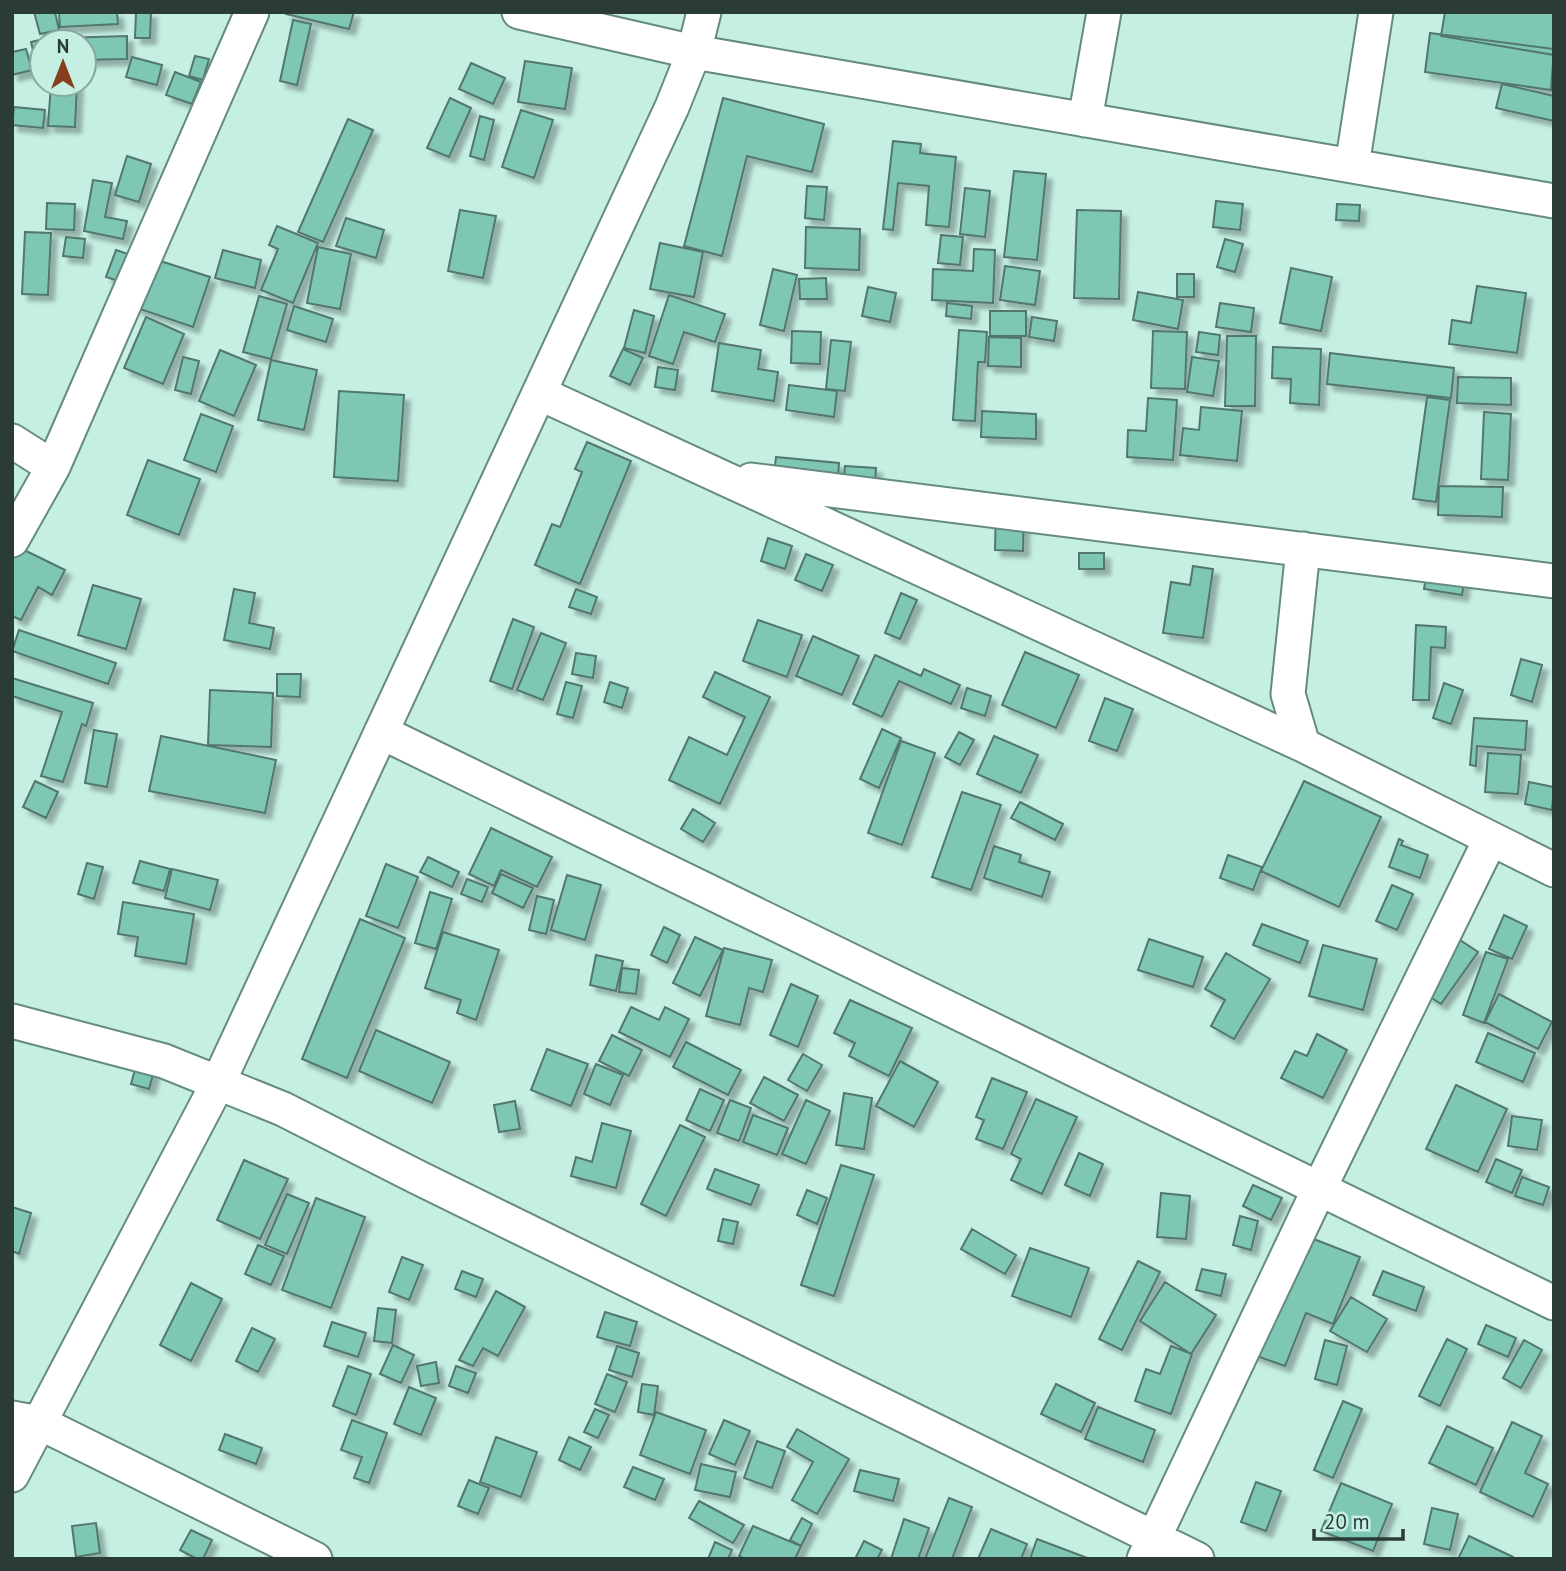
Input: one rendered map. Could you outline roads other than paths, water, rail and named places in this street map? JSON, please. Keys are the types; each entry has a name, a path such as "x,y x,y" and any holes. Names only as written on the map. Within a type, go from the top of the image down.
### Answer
{"street":[{"path":"12,540 53,467 252,12"},
{"path":"519,12 694,52 1554,201"},
{"path":"12,1475 26,1420 218,1083 666,120 694,52 704,12"},
{"path":"1085,120 1104,12"},
{"path":"1352,166 1376,12"},
{"path":"539,393 1303,744 1554,870"},
{"path":"12,441 53,467"},
{"path":"717,476 1554,581"},
{"path":"1303,550 1288,694 1303,744"},
{"path":"381,732 1554,1303"},
{"path":"1149,1548 1319,1189 1490,840"},
{"path":"12,1021 164,1061 283,1109 1149,1548 1198,1559"},
{"path":"26,1420 315,1559"}]}
